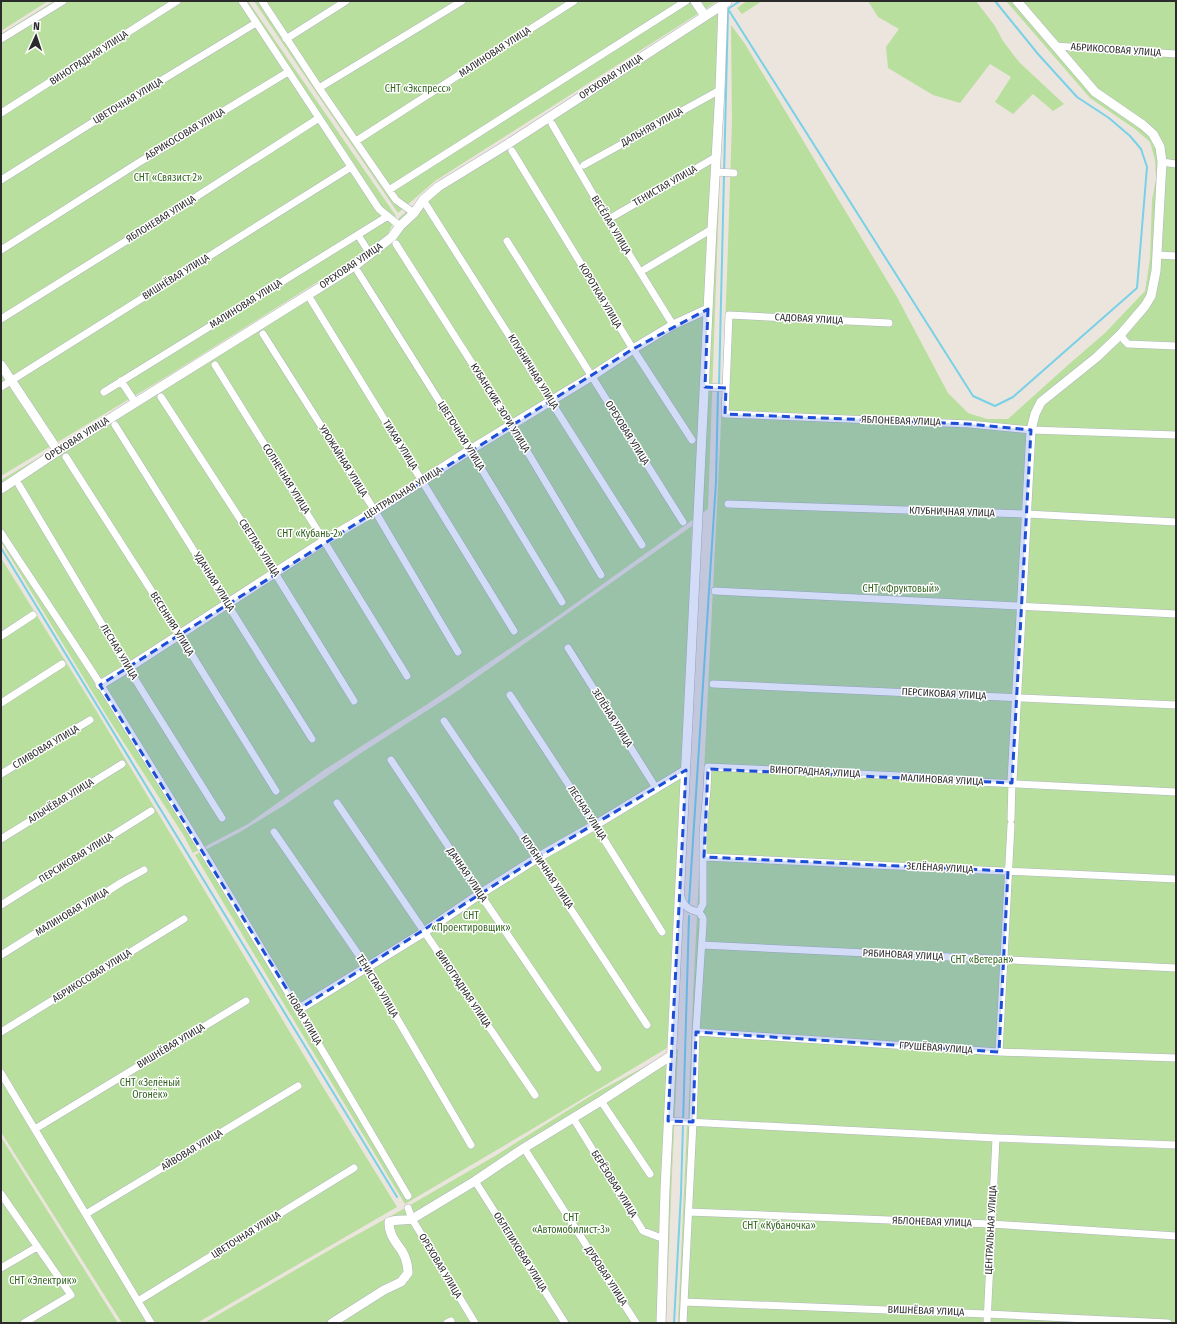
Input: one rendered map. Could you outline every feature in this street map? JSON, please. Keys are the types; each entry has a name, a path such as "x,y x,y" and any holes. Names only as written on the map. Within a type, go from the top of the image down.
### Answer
{"street":[{"path":"1,40 63,1"},
{"name":"ВИНОГРАДНАЯ УЛИЦА","path":"1,113 76,67 177,1"},
{"path":"242,1 379,210 400,226"},
{"path":"262,1 286,39 396,200 414,213"},
{"path":"286,39 346,1"},
{"path":"319,88 462,1"},
{"name":"МАЛИНОВАЯ УЛИЦА","path":"356,141 574,1"},
{"path":"390,190 686,1"},
{"path":"696,1 705,16"},
{"path":"999,1052 1031,430 1035,414 1041,402 1121,334 1152,296 1156,272 1162,162 1160,147 1152,134 1143,125 1095,92 1017,1"},
{"path":"661,1323 668,1121 712,229 724,172 716,157 726,3"},
{"name":"ОРЕХОВАЯ УЛИЦА","path":"1,488 135,402 356,265 392,237 400,226 438,187 508,144 726,3"},
{"name":"ЦВЕТОЧНАЯ УЛИЦА","path":"1,180 256,23"},
{"name":"АБРИКОСОВАЯ УЛИЦА","path":"1055,46 1176,54"},
{"name":"АБРИКОСОВАЯ УЛИЦА","path":"1,250 138,163 288,72"},
{"name":"ДАЛЬНЯЯ УЛИЦА","path":"584,164 720,90"},
{"name":"ЯБЛОНЕВАЯ УЛИЦА","path":"1,318 171,213 319,118"},
{"name":"ВЕСЁЛАЯ УЛИЦА","path":"552,124 608,220 673,326"},
{"name":"КОРОТКАЯ УЛИЦА","path":"512,151 633,349 692,440"},
{"name":"ТЕНИСТАЯ УЛИЦА","path":"614,216 716,157"},
{"path":"1162,162 1176,164"},
{"name":"ВИШНЁВАЯ УЛИЦА","path":"1,387 352,167"},
{"name":"КЛУБНИЧНАЯ УЛИЦА","path":"424,200 642,545"},
{"name":"МАЛИНОВАЯ УЛИЦА","path":"104,392 121,380 388,216"},
{"path":"645,269 712,229"},
{"path":"358,235 370,254"},
{"name":"ОРЕХОВАЯ УЛИЦА","path":"507,241 682,522"},
{"name":"КУБАНСКИЕ ЗОРИ УЛИЦА","path":"396,244 512,426 601,575"},
{"path":"1157,255 1176,256"},
{"name":"ЦВЕТОЧНАЯ УЛИЦА","path":"358,272 470,450 562,602"},
{"name":"ТИХАЯ УЛИЦА","path":"311,300 514,631"},
{"name":"ЦЕНТРАЛЬНАЯ УЛИЦА","path":"100,685 324,541 423,482 470,450 512,426 633,349 708,308"},
{"name":"ЯБЛОНЕВАЯ УЛИЦА","path":"728,315 721,388 725,414 969,424 1031,430 1176,435"},
{"name":"САДОВАЯ УЛИЦА","path":"728,315 889,323"},
{"name":"УРОЖАЙНАЯ УЛИЦА","path":"263,334 375,511 458,652"},
{"path":"1121,334 1128,344 1176,346"},
{"path":"1,365 58,451"},
{"name":"СОЛНЕЧНАЯ УЛИЦА","path":"215,365 407,676"},
{"path":"121,380 135,402"},
{"path":"705,388 721,388"},
{"name":"СВЕТЛАЯ УЛИЦА","path":"161,397 275,573 354,701"},
{"name":"УДАЧНАЯ УЛИЦА","path":"115,425 312,739"},
{"name":"ВЕСЕННЯЯ УЛИЦА","path":"66,457 179,634 276,792"},
{"name":"ЛЕСНАЯ УЛИЦА","path":"20,485 128,668 222,818"},
{"name":"КЛУБНИЧНАЯ УЛИЦА","path":"728,504 1027,514 1176,522"},
{"name":"НОВАЯ УЛИЦА","path":"1,533 100,685 199,844 299,1009 408,1196"},
{"path":"715,591 1176,614"},
{"path":"1,636 33,615"},
{"name":"ЗЕЛЁНАЯ УЛИЦА","path":"568,648 656,788"},
{"path":"1,703 62,664"},
{"name":"ПЕРСИКОВАЯ УЛИЦА","path":"713,684 1176,705"},
{"name":"ЛЕСНАЯ УЛИЦА","path":"510,695 595,825 662,932"},
{"name":"СЛИВОВАЯ УЛИЦА","path":"1,774 90,720"},
{"name":"КЛУБНИЧНАЯ УЛИЦА","path":"444,721 537,858 647,1025"},
{"name":"ДАЧНАЯ УЛИЦА","path":"391,760 598,1068"},
{"name":"АЛЫЧЁВАЯ УЛИЦА","path":"1,838 122,764"},
{"path":"699,912 703,904 703,833 708,768"},
{"name":"ВИНОГРАДНАЯ УЛИЦА","path":"708,768 922,777"},
{"name":"МАЛИНОВАЯ УЛИЦА","path":"708,768 1012,782"},
{"path":"299,1009 424,932 537,858 686,770"},
{"path":"965,778 1012,782 1176,790"},
{"name":"ВИНОГРАДНАЯ УЛИЦА","path":"337,803 535,1095"},
{"name":"ПЕРСИКОВАЯ УЛИЦА","path":"1,905 151,811"},
{"name":"ТЕНИСТАЯ УЛИЦА","path":"274,832 367,967 472,1145"},
{"name":"ЗЕЛЁНАЯ УЛИЦА","path":"704,857 1176,879"},
{"name":"МАЛИНОВАЯ УЛИЦА","path":"1,955 65,915 144,870"},
{"path":"680,895 683,904 690,910 699,912 703,918 696,1032 683,1323"},
{"name":"АБРИКОСОВАЯ УЛИЦА","path":"1,1032 184,919"},
{"name":"РЯБИНОВАЯ УЛИЦА","path":"702,945 1176,968"},
{"name":"ВИШНЁВАЯ УЛИЦА","path":"35,1129 246,1001"},
{"name":"ГРУШЁВАЯ УЛИЦА","path":"696,1032 999,1052 1176,1058"},
{"path":"332,1323 384,1290 401,1282 408,1273 408,1265 403,1253 392,1237 389,1222 393,1220 405,1221 412,1219 475,1181 524,1148 672,1055"},
{"path":"1,1073 151,1323"},
{"name":"АЙВОВАЯ УЛИЦА","path":"86,1214 298,1086"},
{"path":"601,1101 650,1174"},
{"name":"БЕРЁЗОВАЯ УЛИЦА","path":"573,1118 643,1231 664,1239"},
{"path":"668,1121 996,1138 1176,1145"},
{"name":"ЦЕНТРАЛЬНАЯ УЛИЦА","path":"987,1323 996,1138"},
{"name":"ДУБОВАЯ УЛИЦА","path":"524,1148 636,1323"},
{"name":"ЦВЕТОЧНАЯ УЛИЦА","path":"138,1301 354,1168"},
{"name":"ОБЛЕПИХОВАЯ УЛИЦА","path":"475,1181 565,1323"},
{"path":"2,1197 71,1295 24,1323"},
{"name":"ОРЕХОВАЯ УЛИЦА","path":"408,1208 412,1219 475,1323"},
{"name":"ЯБЛОНЕВАЯ УЛИЦА","path":"689,1212 991,1224 1176,1236"},
{"path":"1,1268 37,1246"},
{"name":"ВИШНЁВАЯ УЛИЦА","path":"684,1302 1168,1323"}],"highlighted area":[{"path":"708,309 705,387 726,388 725,414 969,424 1031,430 1012,783 708,769 704,857 1008,871 999,1052 696,1032 693,1122 668,1121 686,770 537,858 299,1009 100,685 633,349"}],"green space":[{"path":"1,1 48,1 1,31"},
{"name":"СНТ «Связист 2»","path":"54,1 248,1 396,216 386,239 161,380 1,476 1,34"},
{"name":"СНТ «Экспресс»","path":"254,1 718,1 435,181 398,213"},
{"name":"СНТ «Кубань-2»","path":"726,1 708,509 558,616 426,705 324,770 248,824 193,853 184,836 108,718 1,542 1,480 114,413 391,238 399,218 447,178 621,66"},
{"path":"747,1 762,1 742,14 737,8"},
{"path":"868,1 976,1 1019,62 1064,104 1053,111 1033,94 1013,114 995,102 1011,77 990,64 960,103 933,95 888,68 886,47 899,29 878,17"},
{"path":"1006,1 1176,1 1176,1147 688,1124 727,276 732,121 731,25 745,44 897,297 948,393 968,413 987,419 1008,419 1105,333 1145,291 1150,259 1152,200 1156,179 1155,160 1150,142 1135,129 1090,98"},
{"name":"СНТ «Проектировщик»","path":"692,526 689,616 667,1048 405,1204 195,855 240,832 283,806 361,753 453,694"},
{"name":"СНТ «Зелёный Огонёк»","path":"1,558 94,707 397,1207 197,1323 122,1323 1,1132"},
{"name":"СНТ «Автомобилист-3»","path":"678,1049 666,1323 204,1323 495,1156 597,1092"},
{"name":"СНТ «Кубаночка»","path":"687,1125 999,1142 1176,1149 1176,1323 678,1323"},
{"name":"СНТ «Электрик»","path":"1,1137 118,1323 1,1323"}],"waterway":[{"path":"719,385 728,9 740,1"},
{"path":"728,9 973,396 995,406 1013,397 1137,288 1147,167 1141,149 1130,136 1109,118 1077,97 1038,54 995,1"},
{"path":"689,903 716,482 718,389"},
{"path":"1,548 397,1197"},
{"path":"674,1323 681,1193 689,916"}],"park label":[{"name":"СНТ «Фруктовый»","path":"901,589"},
{"name":"СНТ «Ветеран»","path":"982,960"}]}
